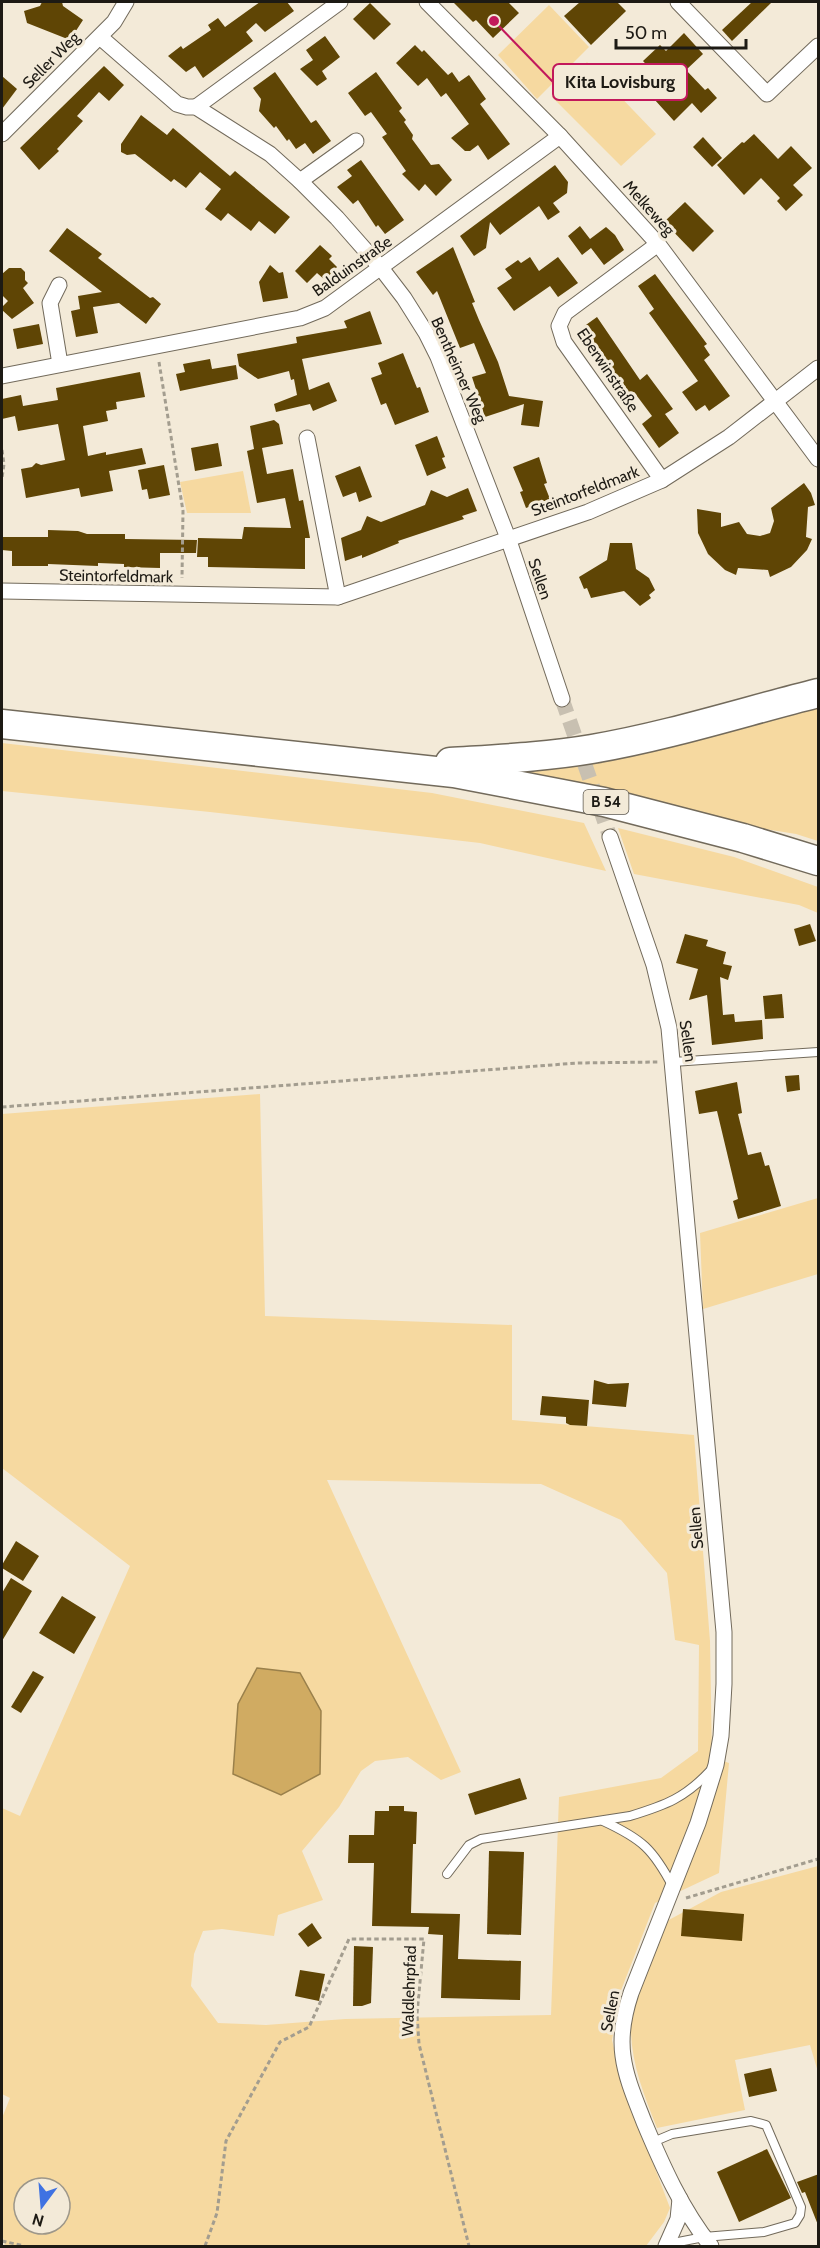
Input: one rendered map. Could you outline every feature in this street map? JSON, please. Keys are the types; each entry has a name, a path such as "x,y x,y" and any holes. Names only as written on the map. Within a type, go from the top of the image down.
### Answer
{"highway":[{"path":"388,765 541,756 580,751 630,742 819,693"},
{"name":"B 54","path":"2,724 454,773 604,802 743,838 819,861"}],"street":[{"path":"100,37 114,22 124,2"},
{"path":"196,107 340,2"},
{"name":"Melkeweg","path":"427,2 560,136 658,244 819,459"},
{"path":"678,2 767,94 819,46"},
{"name":"Bentheimer Weg","path":"100,37 177,104 187,108 196,107 270,154 337,218 381,268 404,298 438,357 508,538"},
{"name":"Seller Weg","path":"2,134 100,37"},
{"name":"Balduinstraße","path":"2,376 300,318 325,308 560,136"},
{"path":"300,181 356,141"},
{"name":"Eberwinstraße","path":"658,244 565,313 559,326 564,342 662,480"},
{"path":"59,285 50,303 60,364"},
{"name":"Steintorfeldmark","path":"2,591 338,597 588,512 662,480 729,437 819,368"},
{"path":"307,438 338,597"},
{"name":"Sellen","path":"508,538 562,699"},
{"name":"Sellen","path":"610,837 660,986 673,1062 724,1632 721,1736 716,1765 708,1794 674,1887 631,1993 622,2034 623,2056 628,2079 653,2142 680,2199 708,2242"},
{"path":"667,2245 678,2219 680,2199"}],"lane":[{"path":"673,1062 819,1052"},
{"path":"447,1874 470,1845 482,1839 640,1813 682,1797 716,1765"},
{"path":"602,1821 629,1833 649,1848 674,1887"},
{"path":"653,2142 672,2134 751,2121 766,2125 801,2207 800,2216 795,2223 764,2232 708,2242 667,2245"}],"path":[{"path":"156,345 183,510 182,595"},
{"path":"2,450 4,465 2,478"},
{"path":"2,1107 566,1064 673,1062"},
{"path":"667,1904 819,1859"},
{"name":"Waldlehrpfad","path":"205,2247 217,2213 226,2141 280,2042 309,2027 349,1939 424,1939 417,2014 419,2044 469,2247"},
{"path":"2,2241 24,2247"}],"shaded area":[{"path":"549,5 589,47 537,99 498,55"},
{"path":"587,62 656,134 621,166 552,97"},
{"path":"243,471 251,513 187,513 180,482"},
{"path":"818,701 818,841 796,834 746,826 497,768"},
{"path":"2,743 432,793 584,823 606,871 480,843 2,791"},
{"path":"618,828 734,857 818,887 818,913 799,905 634,874"},
{"path":"260,1094 265,1316 512,1325 512,1420 694,1435 710,1641 712,1757 729,1763 719,1873 655,1903 620,1993 612,2040 621,2078 670,2208 664,2222 646,2246 5,2246 2,2233 2,2118 10,2098 2,2094 2,1808 20,1816 130,1566 2,1468 2,1114","holes":["327,1480 541,1484 621,1520 667,1573 675,1640 699,1645 698,1751 661,1778 559,1797 551,2015 345,2019 266,2025 218,2023 191,1986 194,1954 203,1931 222,1929 274,1936 278,1915 323,1900 302,1851 339,1807 361,1771 375,1761 408,1757 441,1780 461,1772"]},
{"path":"818,1198 818,1274 703,1309 700,1233"},
{"path":"257,1668 300,1673 321,1711 320,1774 281,1795 233,1774 238,1704"},
{"path":"818,1866 818,2072 810,2045 735,2060 745,2110 657,2128 635,2065 631,2016 640,1981 665,1922 721,1892"}],"building":[{"path":"42,2 62,2 63,6 83,20 70,40 27,23 24,11 40,6"},
{"path":"260,2 287,2 294,11 265,32 256,23 246,32 253,41 203,78 195,66 186,72 168,56 181,46 183,49 211,30 208,25 218,18 225,27"},
{"path":"453,2 508,2 519,13 493,38 476,20 473,22"},
{"path":"580,2 617,2 626,11 591,45 564,16"},
{"path":"752,2 772,2 732,41 722,30"},
{"path":"370,3 391,24 374,40 353,19"},
{"path":"684,33 703,54 686,70 705,90 708,88 717,98 701,113 692,103 674,121 654,99 667,87 643,61 660,45 666,51"},
{"path":"325,36 340,57 322,71 327,79 317,86 300,69 313,60 306,50"},
{"path":"415,45 422,52 424,50 448,75 452,72 459,82 469,75 486,99 480,104 510,144 488,160 478,145 470,151 465,151 451,138 469,124 446,93 441,97 427,78 418,86 396,63"},
{"path":"104,66 124,85 109,101 99,92 77,116 83,121 57,149 59,151 39,170 20,148"},
{"path":"275,72 311,123 316,120 331,141 313,154 305,143 296,149 289,139 287,141 276,126 274,128 259,111 261,99 253,88"},
{"path":"376,72 402,108 399,111 413,135 412,139 431,165 439,164 452,180 436,196 425,184 419,191 402,174 406,171 382,137 387,134 371,112 365,116 348,93"},
{"path":"2,76 17,89 2,109"},
{"path":"141,115 167,135 173,128 230,176 235,171 290,217 275,234 259,221 251,231 228,213 221,221 205,209 221,189 200,172 186,188 174,179 171,182 135,154 127,155 121,152 121,144"},
{"path":"754,134 778,159 791,146 812,168 793,185 803,195 786,211 777,201 780,198 761,178 744,195 717,165"},
{"path":"703,137 722,158 712,167 693,147"},
{"path":"361,160 404,220 385,234 378,225 376,227 358,200 353,204 337,187 352,176 347,170"},
{"path":"555,165 568,182 567,193 553,203 560,212 548,220 539,206 500,235 490,222 486,248 474,256 460,236"},
{"path":"685,202 714,231 693,252 664,222"},
{"path":"580,226 590,239 606,227 615,235 624,250 604,265 591,248 582,255 568,236"},
{"path":"67,228 102,254 98,258 161,304 146,324 119,303 93,307 98,333 76,337 71,311 80,309 78,296 102,292 49,251"},
{"path":"320,245 332,256 329,259 337,267 325,280 317,273 307,283 295,271"},
{"path":"453,247 475,302 472,303 498,362 509,396 543,401 539,427 521,425 524,404 485,417 472,377 486,373 474,343 460,348 437,291 433,295 416,272"},
{"path":"530,257 539,271 558,257 578,283 558,297 550,286 514,311 497,288 512,278 505,269 518,260 521,263"},
{"path":"270,265 279,273 283,272 288,298 263,302 259,282"},
{"path":"9,268 21,268 25,272 25,280 28,283 23,288 34,303 12,319 2,310 8,301 2,295 2,274"},
{"path":"655,274 707,344 704,346 710,355 704,360 730,396 709,411 705,405 696,411 682,392 698,381 649,313 654,309 638,286"},
{"path":"370,311 382,344 302,359 309,390 329,382 337,401 313,411 310,404 276,412 274,404 297,395 294,379 291,380 289,371 258,379 239,366 237,354 297,343 296,337 347,328 344,321"},
{"path":"597,317 640,380 647,374 673,409 665,414 679,433 659,448 642,424 652,416 634,392 624,399 576,332"},
{"path":"39,324 43,344 17,349 13,329"},
{"path":"403,353 417,388 420,387 429,412 395,425 386,403 381,405 371,378 382,374 378,363"},
{"path":"210,359 212,369 236,365 238,379 180,391 176,374 185,372 183,364"},
{"path":"140,372 145,397 116,402 117,409 106,411 108,421 83,426 88,456 142,448 146,464 109,471 113,491 81,497 79,488 26,498 21,469 32,467 36,463 41,465 65,460 58,424 18,431 15,416 2,419 2,399 21,395 23,406 58,400 56,388"},
{"path":"274,420 279,424 283,444 262,448 267,474 293,469 299,501 303,500 310,538 305,538 305,569 208,567 208,557 197,557 198,538 242,539 244,527 291,528 285,498 257,503 247,451 254,449 250,426"},
{"path":"437,436 445,457 442,458 446,468 427,476 415,445"},
{"path":"218,443 222,466 195,471 191,448"},
{"path":"539,457 547,483 544,484 550,499 526,508 520,492 523,491 513,467"},
{"path":"164,465 170,495 149,499 147,489 142,490 138,470"},
{"path":"360,466 372,497 359,502 356,492 343,497 335,476"},
{"path":"804,483 815,505 808,507 806,537 812,539 807,550 791,567 770,577 768,570 738,568 736,575 725,570 708,554 698,533 697,509 721,513 721,527 739,522 747,534 760,536 770,533 774,521 771,508"},
{"path":"468,488 477,511 462,516 464,519 398,541 399,543 362,558 362,555 345,561 341,538 361,530 367,516 381,522 425,505 431,490 447,497"},
{"path":"48,530 78,531 87,534 125,534 125,539 197,540 196,553 160,553 160,568 124,567 124,564 98,563 98,566 48,564 48,566 12,566 12,551 2,550 2,537 48,537"},
{"path":"610,543 632,543 636,569 649,578 655,590 649,595 651,598 640,606 624,591 591,598 587,588 584,589 579,577 607,560"},
{"path":"810,924 816,941 799,946 794,929"},
{"path":"685,934 708,940 706,946 726,952 723,964 732,966 728,980 720,977 723,1015 734,1014 735,1022 762,1020 763,1039 712,1045 707,995 689,1000 698,969 676,963"},
{"path":"782,994 784,1018 765,1019 763,996"},
{"path":"799,1075 800,1090 787,1092 785,1076"},
{"path":"737,1082 742,1113 738,1114 748,1155 761,1152 765,1166 769,1165 781,1206 738,1219 733,1201 738,1199 717,1111 699,1114 695,1091"},
{"path":"594,1380 608,1384 629,1383 626,1407 592,1404"},
{"path":"542,1396 589,1400 587,1426 570,1425 566,1423 566,1417 540,1415"},
{"path":"16,1541 39,1556 23,1581 2,1568"},
{"path":"11,1578 32,1591 2,1641 2,1593"},
{"path":"62,1596 96,1617 74,1654 39,1633"},
{"path":"33,1671 44,1677 21,1713 11,1707"},
{"path":"520,1778 527,1799 475,1815 468,1794"},
{"path":"389,1806 404,1806 404,1811 417,1812 416,1844 413,1844 411,1913 460,1914 458,1959 521,1961 520,2000 441,1998 443,1935 428,1934 429,1927 372,1926 374,1863 348,1863 349,1835 374,1835 375,1811 389,1811"},
{"path":"489,1851 524,1852 521,1935 487,1934"},
{"path":"683,1909 744,1914 742,1941 681,1936"},
{"path":"312,1923 322,1938 308,1947 298,1934"},
{"path":"354,1946 373,1947 371,2003 362,2006 353,2006"},
{"path":"300,1970 325,1974 319,2001 295,1996"},
{"path":"771,2068 777,2091 749,2097 744,2074"},
{"path":"767,2149 791,2198 739,2222 717,2172"},
{"path":"819,2174 818,2225 805,2192 802,2193 797,2182"}],"tunnel":[{"path":"562,699 610,837"}],"place":[{"name":"Kita Lovisburg","path":"494,21"}]}
